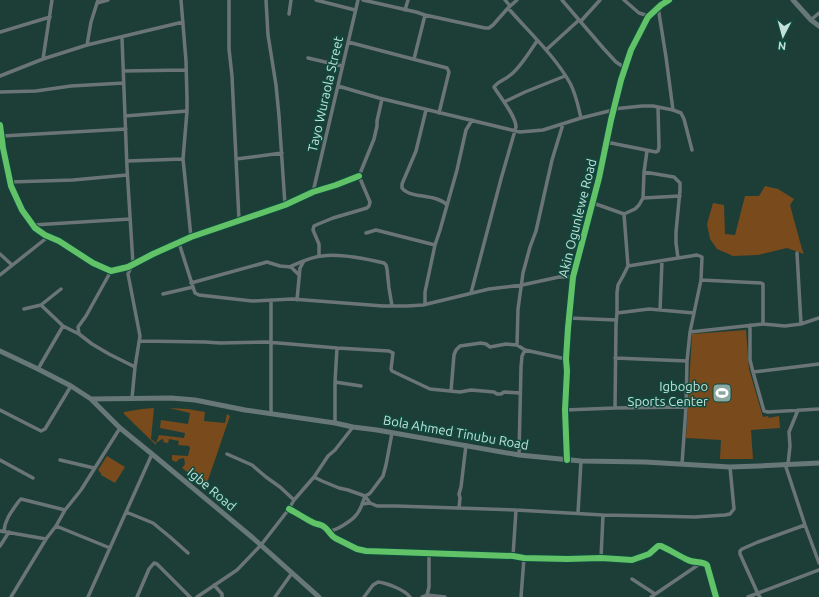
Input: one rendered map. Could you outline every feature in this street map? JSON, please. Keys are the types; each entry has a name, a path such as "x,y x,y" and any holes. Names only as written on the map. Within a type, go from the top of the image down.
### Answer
{"main road":[{"path":"792,0 811,20 819,26"},
{"name":"Igbe Road","path":"0,351 71,386 91,399 120,428 261,545 319,597"},
{"name":"Bola Ahmed Tinubu Road","path":"91,399 171,398 195,400 519,455 567,460 730,466 819,463"}],"street":[{"path":"43,59 52,0"},
{"path":"87,45 97,1 108,0"},
{"path":"181,0 186,61 187,111 183,159 191,238"},
{"path":"229,0 230,50 239,220"},
{"path":"266,0 268,35 276,85 285,205"},
{"path":"289,14 291,0"},
{"path":"316,0 355,10"},
{"name":"Tayo Wuraola Street","path":"313,192 358,0"},
{"path":"362,0 485,28 493,25 516,0"},
{"path":"406,10 408,0"},
{"path":"505,0 565,76 574,92 581,118"},
{"path":"562,0 616,62 625,68"},
{"path":"546,50 580,21 600,0"},
{"path":"624,0 639,13 649,16"},
{"name":"Akin Ogunlewe Road","path":"567,460 565,410 567,371 566,359 573,277 600,178 606,142 620,80 631,50 649,16 658,7 670,0"},
{"path":"658,7 673,110"},
{"path":"811,20 819,13"},
{"path":"414,59 425,15"},
{"path":"0,32 50,17"},
{"path":"0,76 43,59 87,45 122,38 183,22"},
{"path":"122,38 133,265 128,274 140,336 132,398"},
{"path":"471,293 516,124 514,118 494,87 511,75 524,60 537,41"},
{"path":"348,42 447,68 448,77 439,113"},
{"path":"308,58 342,66"},
{"path":"123,71 186,70"},
{"path":"504,102 565,76"},
{"path":"0,92 124,83"},
{"path":"338,86 382,99 514,131 543,130 613,110 642,106 658,107 681,113 692,150"},
{"path":"319,256 319,244 313,230 314,226 370,206 370,202 359,176 374,139 382,99"},
{"path":"606,142 647,151 658,151 658,107"},
{"path":"426,110 416,151 402,184 402,188 410,194 430,197 446,203"},
{"path":"125,116 187,111"},
{"path":"425,304 425,292 435,245 466,130 472,120"},
{"path":"517,345 518,309 524,273 530,247 536,231 552,160 563,124"},
{"path":"0,125 10,182 13,191 22,210 35,228 93,263 111,270 121,269 133,265 191,238 285,205 313,192 359,176"},
{"path":"2,136 126,129"},
{"path":"593,203 624,214 635,209 643,198 644,172 647,151"},
{"path":"236,159 282,154"},
{"path":"127,161 183,159"},
{"path":"644,172 674,178 680,183 676,232 678,258"},
{"path":"10,182 73,180 128,175"},
{"path":"643,198 680,196"},
{"path":"615,408 616,320 618,313 617,293 618,285 628,266 624,214"},
{"path":"33,225 130,219"},
{"path":"366,233 376,230 435,245"},
{"path":"0,275 49,236"},
{"path":"179,243 195,293 199,295 252,301 278,299 383,306 425,304 489,289 522,285 558,277 573,277"},
{"path":"797,253 801,324"},
{"path":"0,254 12,265"},
{"path":"289,267 319,256 328,255 346,256 384,263 387,269 392,306"},
{"path":"628,266 678,258 697,256 702,257 701,280 690,332 687,360 686,407 682,464"},
{"path":"297,300 300,268 304,261"},
{"path":"660,310 662,261"},
{"path":"163,294 268,262 294,269 299,275"},
{"path":"121,269 128,274"},
{"path":"71,329 78,327 86,316 111,270"},
{"path":"701,280 762,283 763,324"},
{"path":"24,309 41,305 61,289"},
{"path":"271,413 272,300"},
{"path":"41,305 63,326 71,329 109,354 135,367"},
{"path":"618,313 649,309 694,314"},
{"path":"569,318 616,320"},
{"path":"690,332 763,324 785,326 801,324 819,318"},
{"path":"750,325 750,360 764,411 819,409"},
{"path":"38,369 63,326"},
{"path":"78,327 79,334"},
{"path":"140,341 205,342 220,344 271,342 391,351 393,352 392,371 430,389 463,392 466,390 471,390 494,392 497,394 504,392 520,393"},
{"path":"451,391 454,355 460,346 481,344 490,346 506,344 517,345 525,350 566,359"},
{"path":"335,423 337,348"},
{"path":"519,455 521,358 525,350"},
{"path":"615,358 687,360"},
{"path":"753,372 819,364"},
{"path":"335,382 360,386"},
{"path":"1,412 41,431 45,429 71,386"},
{"path":"565,410 686,407"},
{"path":"798,410 789,432 790,446 787,464 805,525 819,563"},
{"path":"197,597 237,570 261,545 289,509 294,500 314,477 328,456 335,450 353,427"},
{"path":"11,597 46,539 56,526 65,510 81,490 120,428"},
{"path":"329,531 338,529 358,513 365,496 370,494 383,476 392,433"},
{"path":"460,508 459,494 462,487 466,445"},
{"path":"88,597 152,454"},
{"path":"227,454 252,465 294,500"},
{"path":"0,460 33,478"},
{"path":"60,460 94,468"},
{"path":"578,513 581,461"},
{"path":"362,504 370,503 377,506 516,510 603,515 696,517 730,514 734,509 730,466"},
{"path":"314,477 339,488 365,496 370,503"},
{"path":"46,539 2,531 7,518 21,499 65,510"},
{"path":"289,509 313,523 321,525 335,538 366,551 513,556 524,558 601,558 632,560 649,554 658,546 663,547 687,560 705,563 707,565 716,597"},
{"path":"513,556 516,510"},
{"path":"126,512 153,523 188,553"},
{"path":"601,558 603,515"},
{"path":"759,595 740,551 758,542 805,525"},
{"path":"56,526 110,548"},
{"path":"0,546 9,532"},
{"path":"427,595 429,587 429,553"},
{"path":"521,597 524,558"},
{"path":"652,597 702,562"},
{"path":"137,597 149,569 154,563 157,564 190,597"},
{"path":"748,597 759,595 819,570"},
{"path":"275,597 292,573"},
{"path":"632,579 655,594"},
{"path":"364,597 373,585 378,582 390,585 407,593 410,597"},
{"path":"214,585 222,594 222,597"},
{"path":"422,597 427,595 445,597"}],"shaded area":[{"path":"765,186 778,189 794,199 790,205 804,254 787,248 758,255 733,256 717,249 710,239 707,224 713,203 724,205 725,234 735,235 745,196 759,196"},
{"name":"Igbogbo Sports Center","path":"746,330 749,369 763,417 768,416 769,418 779,416 780,428 751,430 753,459 720,459 721,440 686,438 692,334"},
{"path":"154,408 151,439 156,443 156,445 124,414 124,412"},
{"path":"169,408 205,412 204,421 225,423 227,414 230,416 206,486 198,481 200,477 192,472 190,474 182,468 185,464 184,458 179,459 176,462 172,460 172,455 188,456 189,446 178,445 179,441 169,439 168,443 163,442 164,440 162,439 156,443 159,435 184,438 185,433 160,428 161,420 188,424 190,413"},
{"path":"107,456 125,467 115,483 101,475 98,470"}],"cycle path":[{"path":"567,460 565,410 567,371 566,359 573,277 599,178 621,80 631,50 648,17 669,0"},
{"path":"0,125 11,186 22,210 35,228 45,235 59,241 93,263 111,271 128,267 191,237 285,205 313,192 359,176"},
{"path":"289,509 313,523 323,526 335,538 357,549 366,551 513,556 524,558 601,558 632,560 649,554 658,546 661,546 688,560 707,565 716,597"}],"place":[{"name":"Igbogbo Sports Center","path":"722,393"}]}
